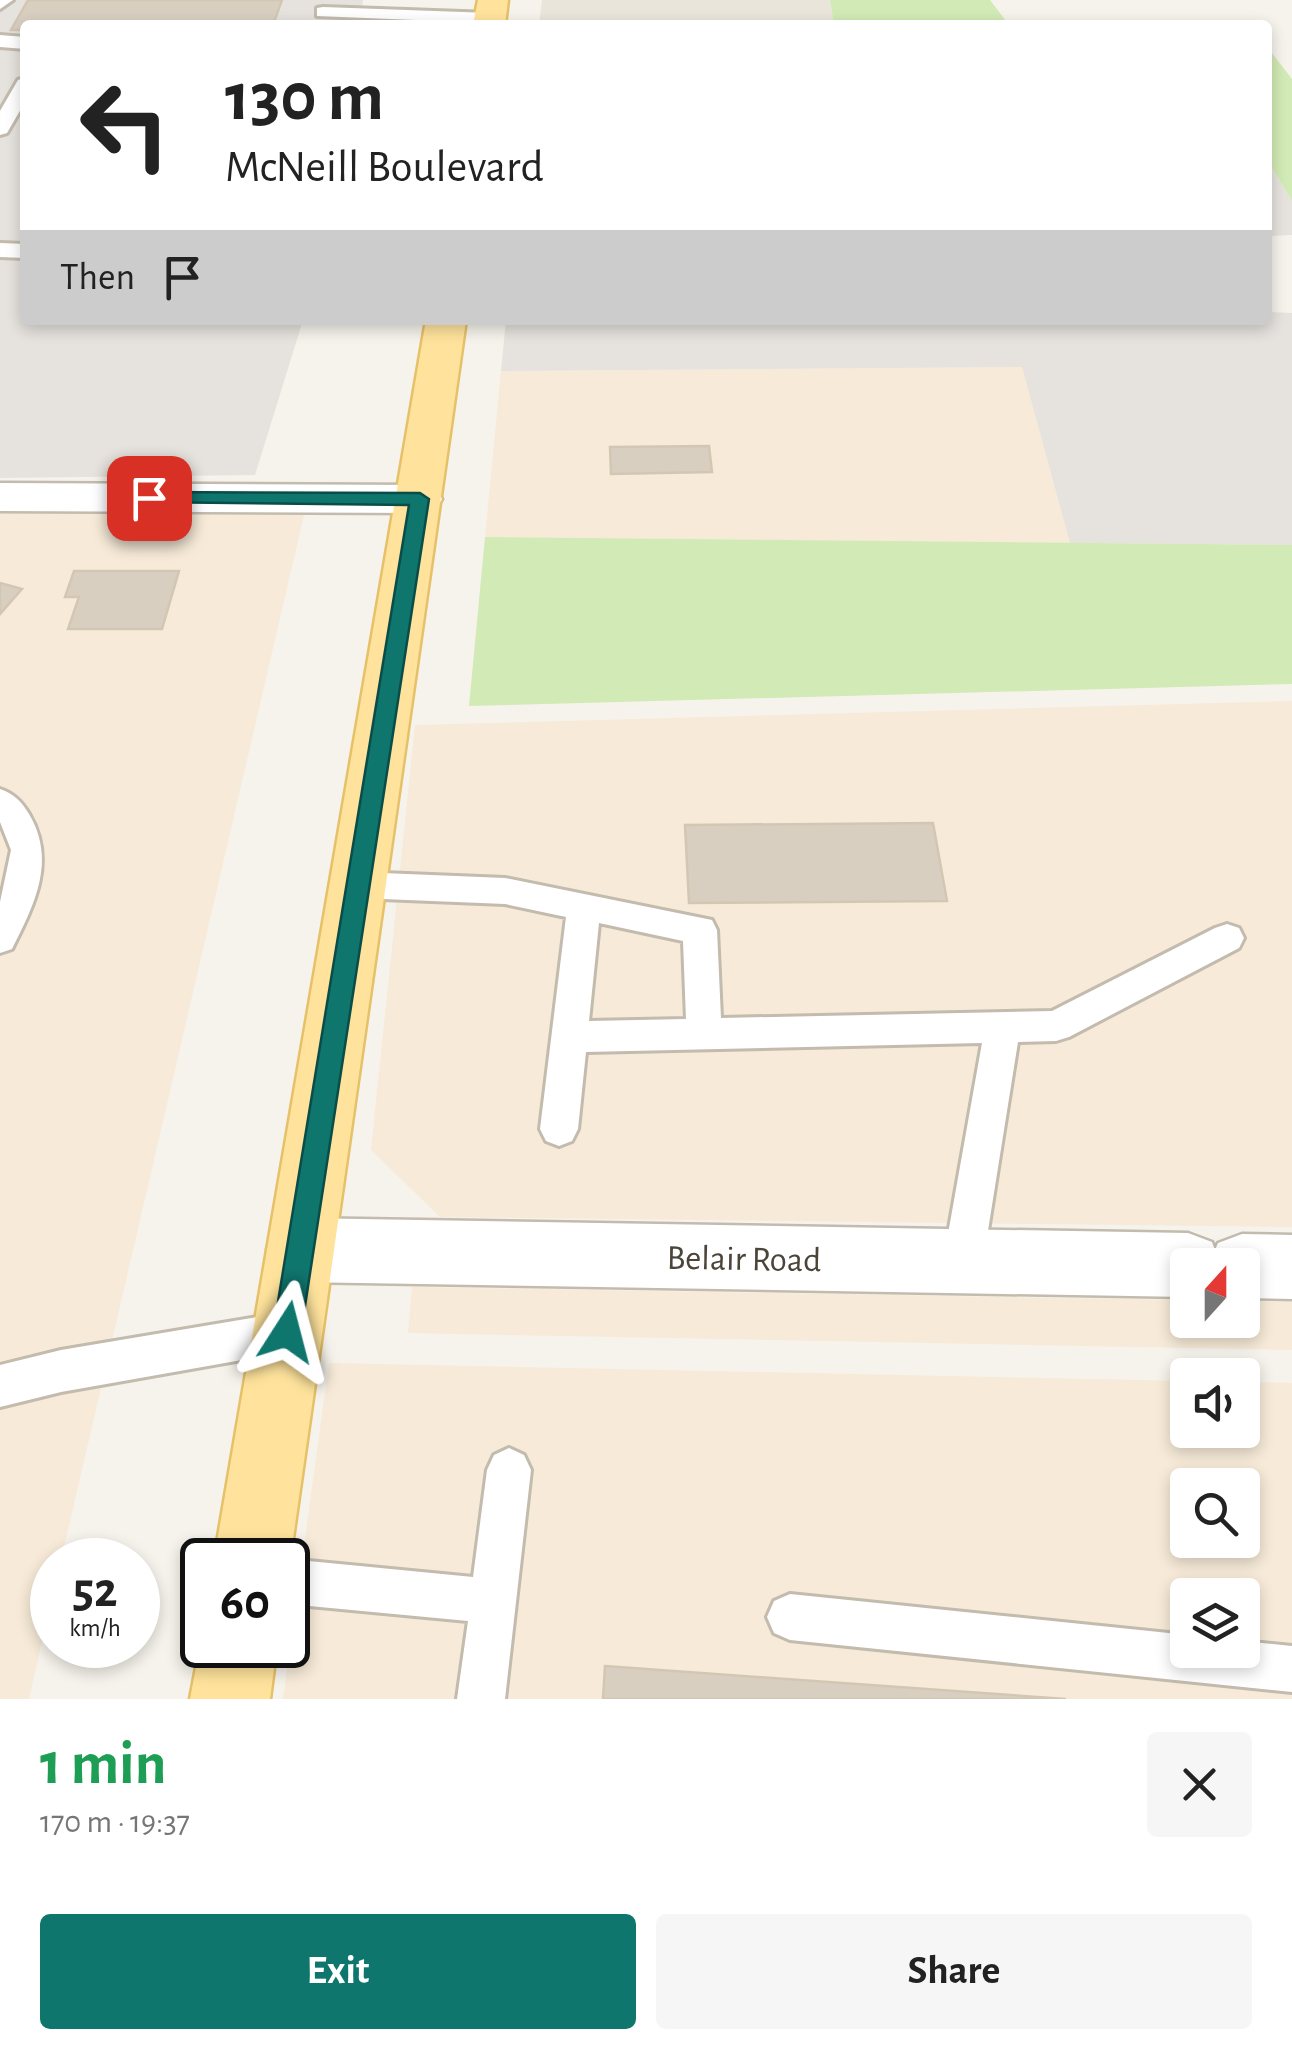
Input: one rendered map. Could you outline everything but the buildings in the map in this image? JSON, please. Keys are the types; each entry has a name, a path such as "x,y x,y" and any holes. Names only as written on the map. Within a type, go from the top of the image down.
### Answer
{"main road":[{"path":"255,1538 445,325"},
{"path":"230,1699 235,1668"}],"street":[{"path":"0,496 420,499"},
{"name":"Belair Road","path":"300,1250 1170,1265"},
{"path":"1260,1266 1292,1267"}],"lane":[{"path":"354,0 374,14"},
{"path":"323,12 491,14"},
{"path":"364,20 374,14"},
{"path":"0,129 20,93"},
{"path":"0,801 13,812 30,848 22,892 0,938"},
{"path":"358,885 505,891 700,930 704,1034"},
{"path":"559,1129 584,907"},
{"path":"569,1037 1056,1026 1227,938"},
{"path":"963,1262 1003,1028"},
{"path":"0,1386 287,1332"},
{"path":"480,1699 509,1470"},
{"path":"310,1584 493,1601"},
{"path":"790,1617 1292,1669"}],"shaded area":[{"path":"0,0 363,0 360,20 20,20 20,325 301,325 255,475 0,478"},
{"path":"542,0 830,0 833,20 540,20"},
{"path":"1272,168 1292,201 1292,235 1272,236"},
{"path":"1272,312 1292,313 1292,545 1070,543 1022,367 501,371 506,325 1272,325"},
{"path":"1022,367 1070,543 485,537 501,371"},
{"path":"0,512 304,515 66,1538 30,1538 30,1668 36,1668 29,1699 0,1699"},
{"path":"1292,701 1292,1227 440,1217 371,1150 415,725"},
{"path":"412,1287 1170,1300 1170,1338 1260,1338 1260,1301 1292,1302 1292,1350 408,1333"},
{"path":"329,1363 1170,1381 1170,1448 1260,1448 1260,1382 1292,1383 1292,1699 283,1699 287,1668 310,1668 310,1538 305,1538"}],"green space":[{"path":"830,0 990,0 1005,20 833,20"},
{"path":"1272,53 1292,79 1292,201 1272,168"},
{"path":"485,537 1292,545 1292,684 469,706"}],"route":[{"path":"149,498 420,499 287,1332"}]}
